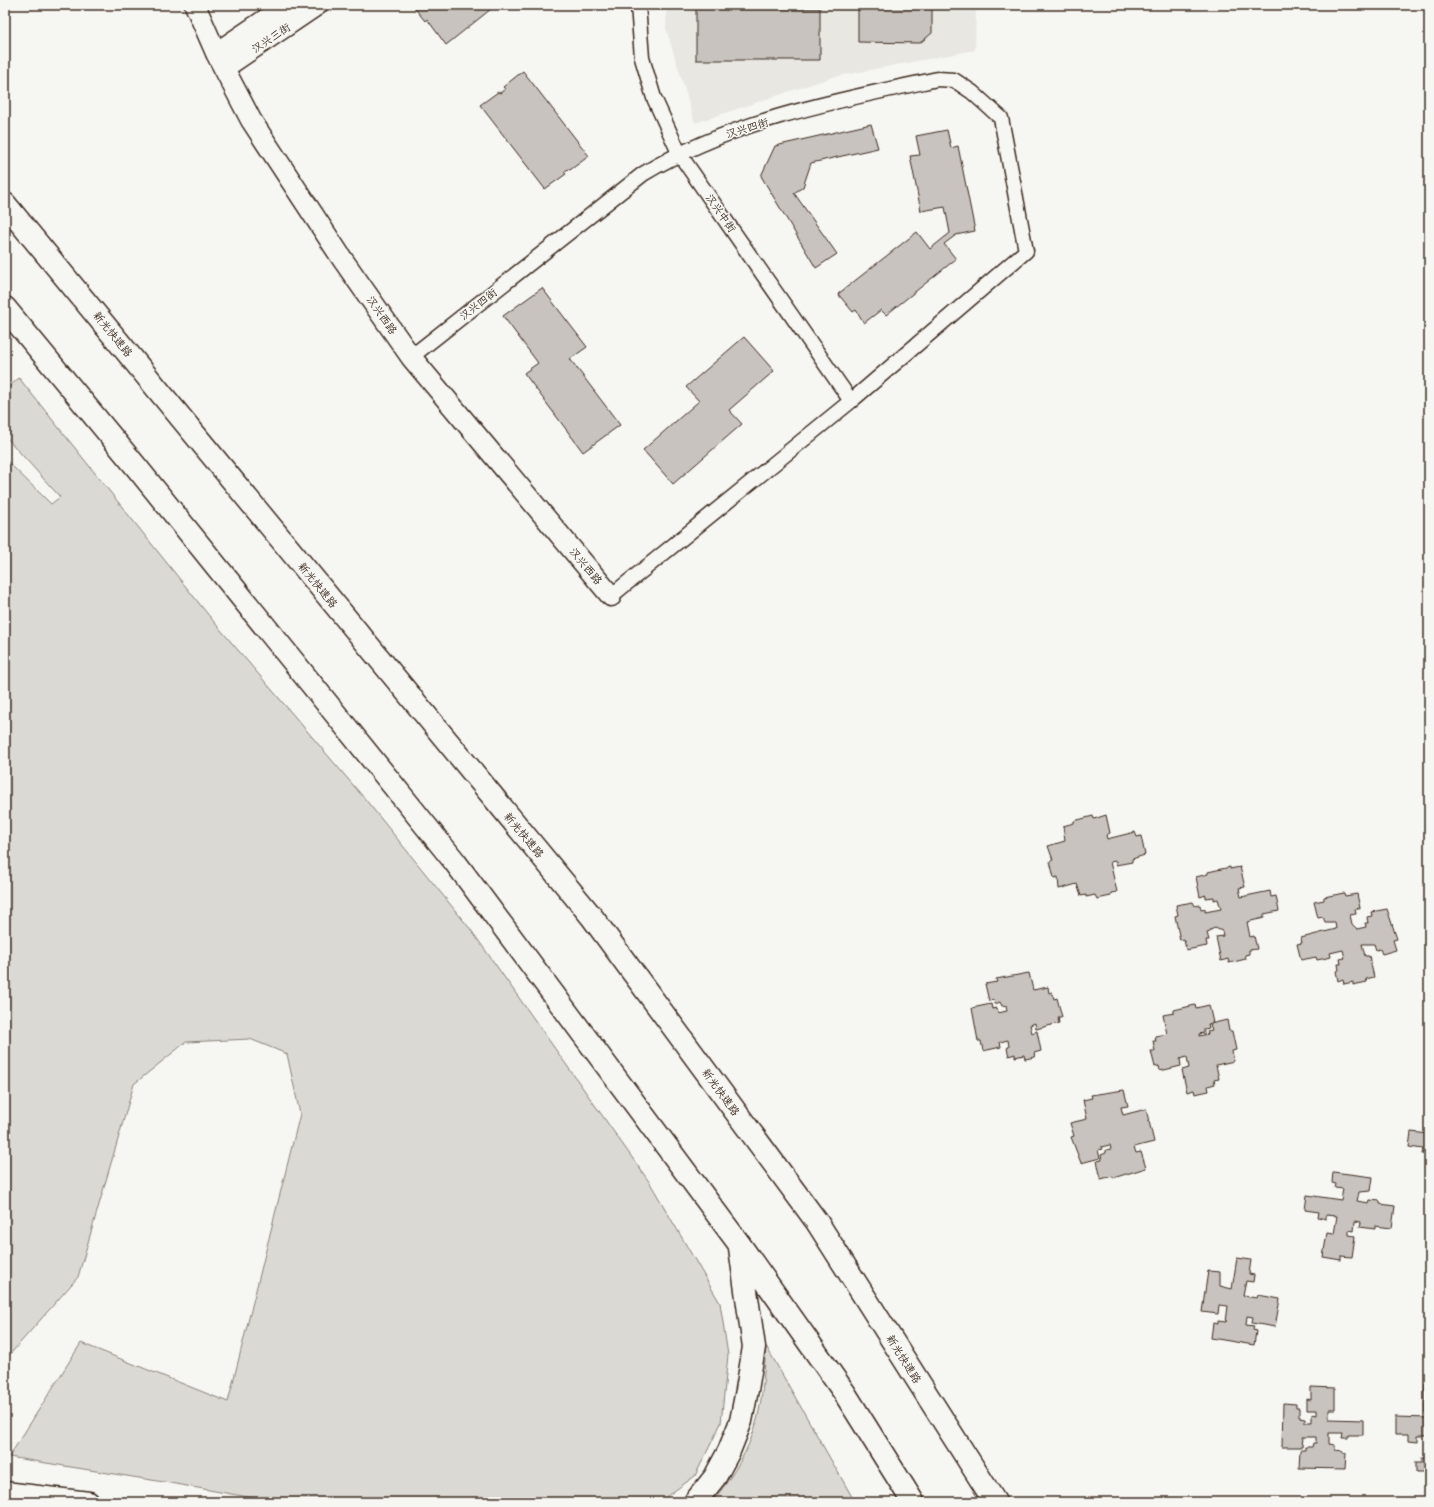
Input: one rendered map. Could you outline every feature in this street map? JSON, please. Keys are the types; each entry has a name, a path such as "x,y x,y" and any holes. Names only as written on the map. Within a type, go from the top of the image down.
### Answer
{"highway":[{"name":"新光快速路","path":"5,204 592,917 817,1222 995,1501"},
{"path":"5,308 138,469 455,862 740,1245 844,1392 913,1502"},
{"path":"695,1502 716,1477 729,1451 741,1421 747,1390 754,1347 740,1245"}],"street":[{"name":"汉兴西路","path":"195,5 220,60 255,126 343,260 411,357 611,596"},
{"name":"汉兴三街","path":"220,60 287,5"},
{"name":"汉兴三街","path":"220,60 289,26 317,5"},
{"name":"汉兴中街","path":"638,5 642,58 654,98 680,155 851,400"},
{"name":"汉兴四街","path":"411,357 643,174 680,155 721,136 827,103 938,79 954,80 972,92 1001,118 1026,251 851,400"},
{"path":"611,596 851,400"},
{"path":"5,1492 89,1502"}],"shaded area":[{"path":"667,5 976,5 975,50 833,77 695,123 666,28"},
{"path":"19,378 214,622 365,799 471,930 650,1183 720,1303 728,1355 721,1423 695,1476 659,1502 276,1502 9,1457 81,1343 228,1402 300,1114 287,1054 250,1039 186,1042 134,1084 78,1277 5,1360 5,459 51,504 60,497 5,436 5,390"},
{"path":"766,1346 855,1502 712,1502 735,1470 752,1436 760,1404"}],"building":[{"path":"412,5 489,5 491,9 446,45 427,19 425,21"},
{"path":"696,5 744,5 744,8 820,8 820,60 696,60"},
{"path":"858,5 932,5 932,33 920,43 858,42"},
{"path":"523,71 589,156 570,170 568,169 564,172 566,174 545,189 480,105 498,92 500,93 505,89 503,87"},
{"path":"871,124 878,148 811,163 803,187 794,193 837,254 816,268 761,176 775,146"},
{"path":"947,130 951,148 958,146 975,231 956,235 944,244 956,259 886,315 881,310 864,323 856,310 853,312 838,294 917,232 930,249 950,233 945,207 921,211 910,156 920,155 916,136"},
{"path":"542,288 587,347 570,359 620,425 583,452 524,373 538,363 503,316"},
{"path":"744,337 774,371 729,410 742,424 673,484 643,450 699,401 686,387"},
{"path":"1106,815 1110,833 1106,835 1107,839 1135,832 1137,837 1141,836 1145,855 1132,859 1132,862 1116,865 1116,861 1110,862 1117,892 1111,893 1111,896 1097,899 1095,895 1086,897 1086,895 1081,896 1077,884 1059,889 1058,877 1054,878 1050,861 1053,860 1048,846 1065,841 1063,826 1074,823 1074,821 1093,816 1094,819"},
{"path":"1230,867 1230,869 1240,867 1245,887 1239,888 1241,897 1270,891 1271,897 1276,896 1279,911 1264,914 1264,918 1247,922 1250,937 1254,936 1257,949 1249,950 1249,954 1245,955 1246,959 1229,963 1228,959 1221,961 1216,937 1223,936 1222,931 1215,928 1210,930 1210,932 1207,933 1209,940 1206,940 1207,946 1186,950 1184,939 1180,940 1175,916 1178,915 1176,905 1193,902 1195,906 1200,905 1201,910 1205,909 1205,912 1221,909 1218,899 1214,900 1214,897 1206,898 1206,895 1200,897 1196,877 1208,874 1208,872"},
{"path":"1344,893 1345,896 1357,894 1360,908 1355,909 1356,914 1350,915 1352,924 1357,929 1366,927 1365,923 1368,923 1367,917 1372,916 1371,912 1387,909 1397,939 1393,940 1396,950 1382,954 1380,949 1376,950 1374,944 1362,944 1365,956 1369,956 1374,977 1366,979 1367,982 1353,985 1353,982 1344,984 1343,979 1338,981 1336,971 1339,970 1338,964 1341,964 1340,959 1345,958 1343,950 1330,953 1331,957 1317,960 1316,957 1301,960 1297,944 1302,943 1301,938 1336,929 1335,922 1325,922 1323,917 1318,918 1314,902 1324,900 1324,897"},
{"path":"1029,973 1033,990 1048,987 1049,993 1052,992 1054,999 1057,998 1062,1017 1058,1017 1059,1023 1036,1029 1035,1023 1030,1025 1032,1033 1037,1031 1041,1051 1034,1053 1035,1057 1025,1059 1024,1055 1015,1057 1015,1054 1009,1056 1007,1048 1009,1047 1008,1040 1000,1042 1001,1047 983,1051 981,1041 978,1041 972,1008 991,1004 992,1009 997,1008 998,1013 1007,1011 1006,1005 1002,1006 1000,1002 995,1004 994,1000 989,1001 985,984 997,982 996,979"},
{"path":"1195,1005 1196,1008 1209,1005 1213,1023 1208,1024 1209,1028 1204,1029 1204,1033 1199,1034 1199,1036 1208,1034 1207,1031 1212,1030 1210,1024 1227,1020 1229,1031 1232,1031 1236,1050 1232,1051 1234,1061 1216,1065 1219,1079 1214,1080 1215,1084 1208,1086 1209,1091 1195,1094 1194,1090 1187,1092 1182,1070 1189,1068 1187,1057 1180,1059 1181,1066 1160,1071 1159,1066 1155,1067 1151,1051 1155,1051 1153,1041 1156,1041 1155,1036 1167,1034 1163,1015 1174,1013 1174,1010"},
{"path":"1124,1090 1128,1106 1121,1107 1123,1115 1146,1109 1154,1142 1134,1147 1136,1153 1141,1152 1146,1168 1113,1178 1113,1176 1101,1179 1097,1161 1102,1160 1101,1155 1106,1153 1106,1150 1111,1149 1110,1145 1101,1147 1102,1149 1098,1150 1100,1158 1081,1163 1071,1137 1074,1136 1070,1123 1087,1119 1083,1100 1092,1098 1091,1095"},
{"path":"1411,1132 1429,1134 1429,1155 1422,1154 1423,1149 1409,1147"},
{"path":"1333,1172 1373,1177 1371,1191 1359,1192 1357,1201 1369,1203 1370,1200 1380,1201 1380,1204 1395,1206 1392,1228 1375,1226 1375,1229 1360,1227 1361,1222 1355,1221 1354,1231 1349,1230 1349,1235 1355,1236 1352,1257 1341,1256 1341,1260 1323,1257 1327,1233 1334,1234 1337,1216 1326,1215 1326,1219 1318,1217 1319,1212 1305,1210 1307,1195 1341,1200 1343,1189 1335,1188 1336,1184 1332,1183"},
{"path":"1237,1258 1251,1260 1249,1274 1254,1275 1253,1282 1246,1281 1243,1296 1257,1298 1258,1295 1280,1299 1275,1327 1252,1323 1253,1317 1247,1316 1246,1325 1254,1326 1253,1330 1256,1331 1254,1345 1211,1338 1213,1323 1218,1324 1218,1321 1226,1322 1228,1306 1219,1305 1218,1314 1202,1312 1208,1271 1220,1272 1220,1286 1232,1289"},
{"path":"1425,1383 1429,1383 1429,1413 1425,1413"},
{"path":"1311,1387 1335,1388 1335,1409 1329,1409 1329,1419 1363,1420 1363,1435 1348,1435 1348,1438 1342,1438 1343,1433 1329,1433 1329,1444 1335,1445 1335,1450 1346,1453 1345,1469 1299,1468 1300,1450 1305,1450 1305,1447 1312,1447 1313,1443 1316,1443 1316,1437 1303,1437 1302,1447 1282,1447 1283,1403 1296,1404 1296,1408 1299,1408 1299,1417 1305,1418 1305,1422 1312,1422 1312,1414 1317,1415 1317,1410 1307,1410 1307,1399 1311,1400"},
{"path":"1395,1417 1429,1418 1429,1436 1418,1436 1418,1442 1409,1441 1409,1434 1395,1434"},
{"path":"1429,1436 1429,1472 1416,1472 1416,1462 1422,1462 1422,1458 1428,1458"}]}
